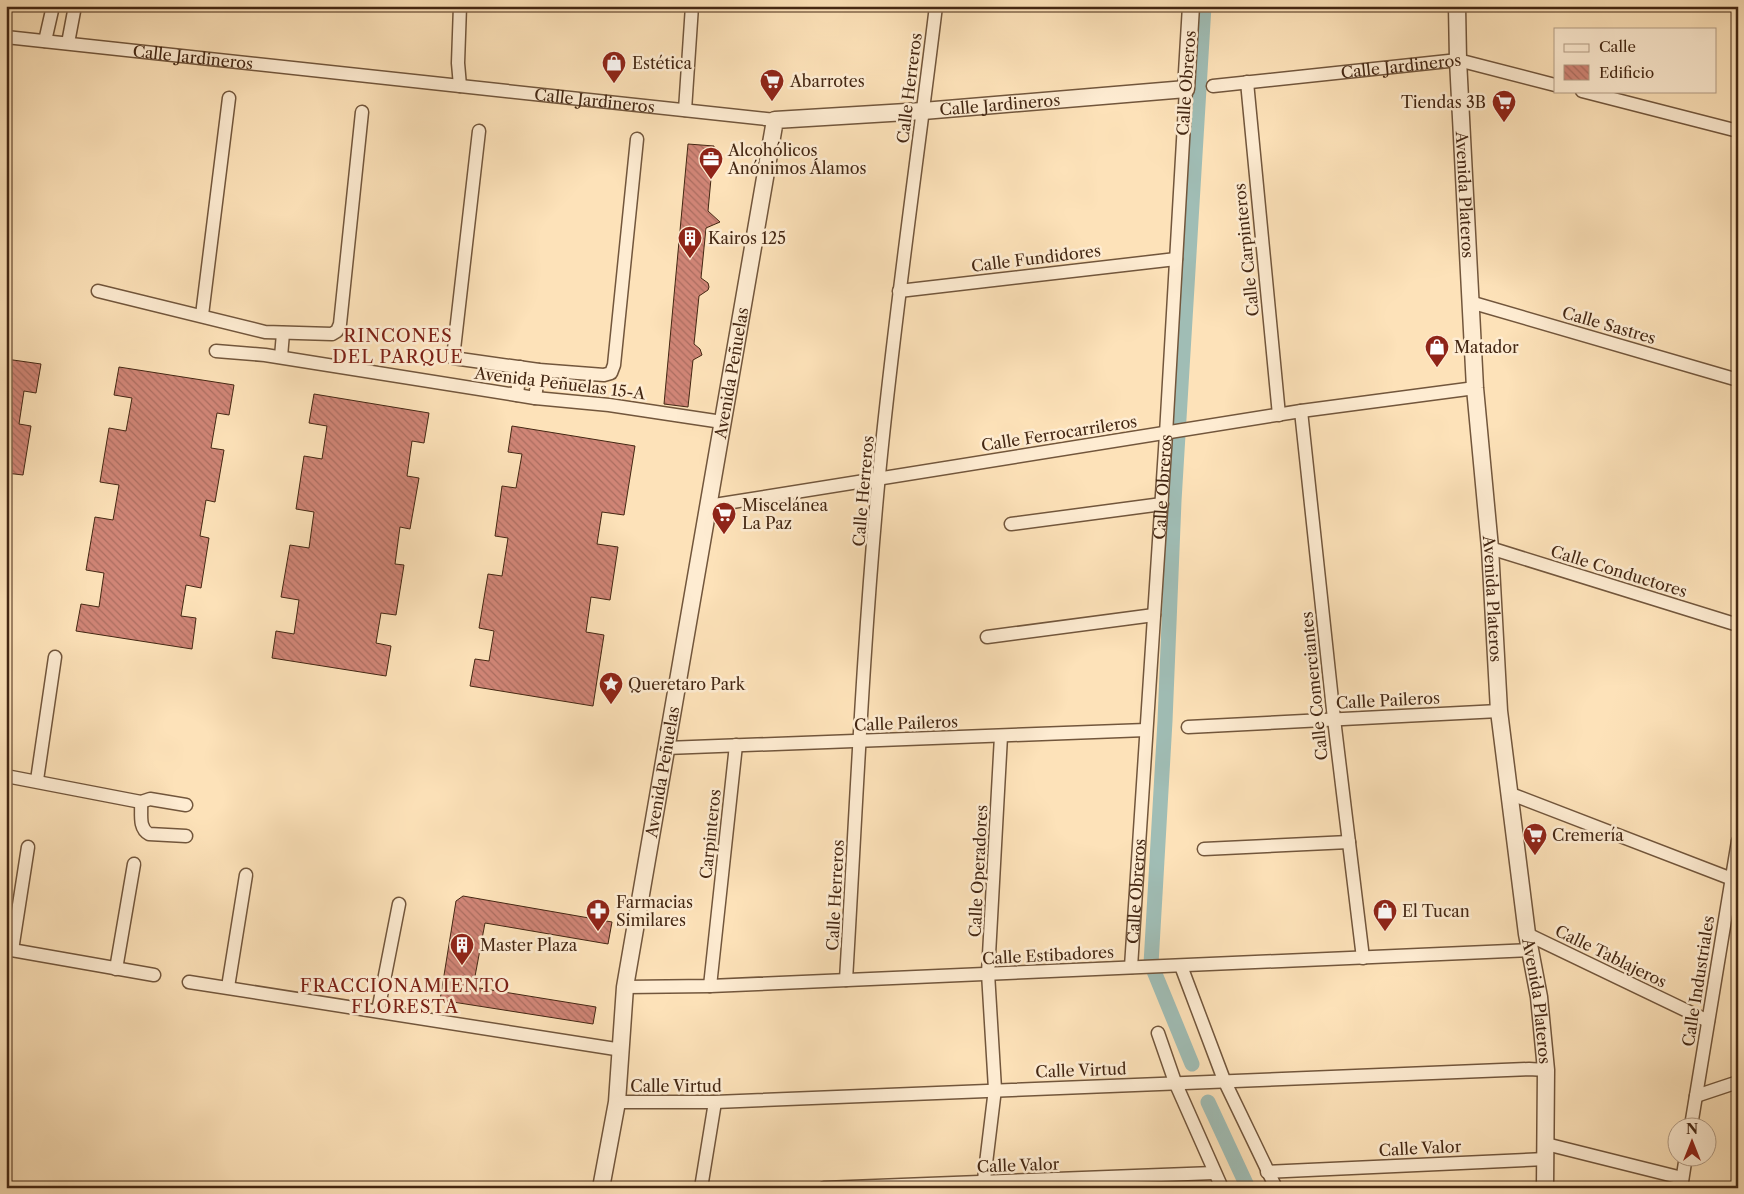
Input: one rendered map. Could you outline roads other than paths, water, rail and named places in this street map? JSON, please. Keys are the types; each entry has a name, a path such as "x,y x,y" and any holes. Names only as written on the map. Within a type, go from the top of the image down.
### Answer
{"street":[{"path":"45,41 53,6"},
{"path":"68,43 75,6"},
{"path":"460,6 458,62 460,86"},
{"path":"685,110 692,6"},
{"name":"Calle Herreros","path":"846,980 860,741 879,477 899,291 936,6"},
{"name":"Calle Obreros","path":"1134,967 1146,730 1162,504 1171,433 1176,259 1191,6"},
{"name":"Avenida Plateros","path":"1457,6 1458,60 1475,388 1490,548 1499,711 1529,942 1539,997 1546,1070 1545,1188"},
{"name":"Calle Jardineros","path":"6,37 776,120 923,111 1186,90"},
{"name":"Calle Jardineros","path":"1213,86 1458,60 1554,85"},
{"name":"Calle Carpinteros","path":"1246,82 1279,415"},
{"path":"1586,92 1738,131"},
{"path":"202,315 229,98"},
{"path":"98,291 265,332 332,334 337,331 340,324 362,112"},
{"name":"Avenida Peñuelas","path":"601,1188 617,1102 625,987 776,120"},
{"path":"479,131 453,358 539,370 604,375 611,373 614,365 637,139"},
{"name":"Calle Fundidores","path":"899,291 1176,259"},
{"name":"Calle Sastres","path":"1470,302 1738,380"},
{"path":"265,332 265,355"},
{"path":"281,357 283,333"},
{"name":"Avenida Peñuelas 15-A","path":"216,351 281,357 535,398 609,405 722,422"},
{"path":"517,395 520,367"},
{"path":"535,398 539,370"},
{"name":"Calle Ferrocarrileros","path":"708,506 879,477 1171,433 1301,411 1475,388"},
{"name":"Calle Comerciantes","path":"1301,411 1334,719 1363,958"},
{"path":"1011,524 1162,504"},
{"name":"Calle Conductores","path":"1490,548 1738,626"},
{"path":"988,637 1154,615"},
{"path":"37,780 56,657"},
{"name":"Calle Paileros","path":"1188,727 1499,711"},
{"name":"Calle Paileros","path":"666,748 1146,730"},
{"name":"Calle Operadores","path":"983,1185 995,1089 988,974 1001,736"},
{"name":"Carpinteros","path":"710,986 736,745"},
{"path":"6,776 37,780 141,802 150,799 186,805"},
{"path":"1511,794 1732,879"},
{"path":"141,802 142,827 144,831 149,834 186,836"},
{"name":"Calle Industriales","path":"1693,1116 1708,1021 1733,896 1732,879 1738,841"},
{"path":"1204,849 1349,842"},
{"path":"28,847 9,949 154,975"},
{"path":"116,969 134,864"},
{"path":"228,987 246,875"},
{"path":"378,1011 399,904"},
{"name":"Calle Estibadores","path":"625,987 710,986 1363,958 1529,942"},
{"name":"Calle Tablajeros","path":"1529,942 1708,1021"},
{"path":"1182,966 1224,1080 1276,1188"},
{"path":"189,982 622,1050"},
{"path":"1158,1033 1175,1082 1222,1188"},
{"name":"Calle Virtud","path":"617,1102 715,1102 1224,1080 1529,1069 1546,1070"},
{"path":"1696,1096 1738,1082"},
{"path":"701,1188 715,1102"},
{"name":"Calle Valor","path":"1267,1172 1546,1152 1682,1183"},
{"path":"1682,1183 1685,1166"},
{"name":"Calle Valor","path":"824,1188 983,1185 1214,1173"}],"waterway":[{"path":"1192,1064 1151,964 1165,721 1174,501 1204,6"},
{"path":"1208,1102 1248,1188"}],"place":[{"name":"Estética","path":"614,84"},
{"name":"Abarrotes","path":"772,102"},
{"name":"Tiendas 3B","path":"1504,123"},
{"name":"Alcohólicos Anónimos Álamos","path":"711,180"},
{"name":"Kairos 125","path":"690,259"},
{"name":"Matador","path":"1437,368"},
{"name":"Miscelánea La Paz","path":"724,535"},
{"name":"Queretaro Park","path":"611,705"},
{"name":"Cremería","path":"1535,856"},
{"name":"Farmacias Similares","path":"598,932"},
{"name":"El Tucan","path":"1385,932"},
{"name":"Master Plaza","path":"462,966"}],"district":[{"name":"RINCONES DEL PARQUE","path":"398,346"},
{"name":"FRACCIONAMIENTO FLORESTA","path":"405,996"}]}
